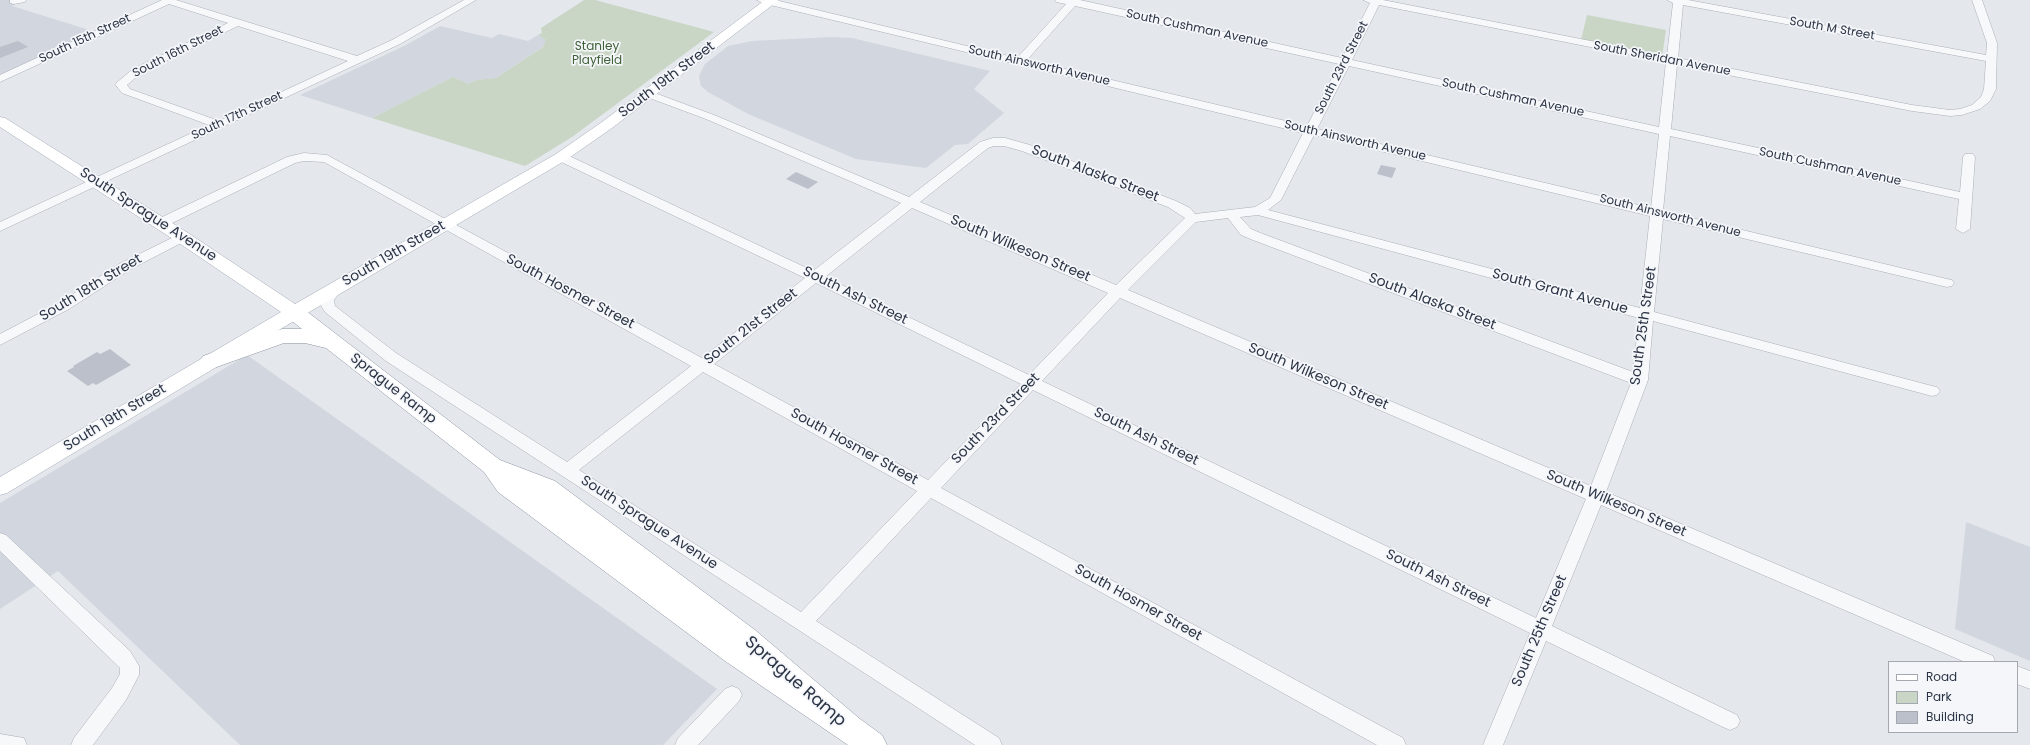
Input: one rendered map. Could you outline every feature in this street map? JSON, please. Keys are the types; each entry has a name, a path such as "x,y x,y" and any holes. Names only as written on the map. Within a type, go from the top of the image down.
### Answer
{"highway":[{"name":"Sprague Ramp","path":"294,312 492,466 507,485 734,652 861,737"},
{"path":"211,361 282,336 305,336 335,343"}],"main road":[{"name":"South 19th Street","path":"0,487 294,312 561,157 648,94 769,1"},
{"name":"South Sprague Avenue","path":"0,121 161,223 294,312"}],"street":[{"path":"169,0 236,23 357,60"},
{"name":"South 15th Street","path":"0,79 169,0"},
{"path":"454,0 469,2"},
{"name":"South Cushman Avenue","path":"1060,0 1074,1 1966,196"},
{"name":"South Sheridan Avenue","path":"1374,0 1922,110 1956,113 1976,107 1986,99 1990,89 1992,59"},
{"name":"South 23rd Street","path":"1231,214 1258,211 1270,204 1279,195 1310,130 1346,61 1374,0"},
{"name":"South M Street","path":"1676,0 1992,59"},
{"name":"South 25th Street","path":"1492,745 1596,495 1640,380 1673,61 1676,0"},
{"path":"1977,0 1991,38 1992,59"},
{"name":"South Ainsworth Avenue","path":"769,1 1947,283"},
{"path":"1020,62 1074,1"},
{"name":"South 17th Street","path":"0,227 396,42 469,2"},
{"name":"South 16th Street","path":"220,124 126,92 121,84 137,71 236,23"},
{"name":"South Wilkeson Street","path":"648,94 710,117 1984,661"},
{"name":"South 21st Street","path":"568,470 970,154 992,142"},
{"name":"South Alaska Street","path":"992,142 1005,142 1026,148 1172,204 1185,210 1192,218"},
{"name":"South Hosmer Street","path":"161,223 282,164 298,158 310,156 322,157 704,364 1396,745"},
{"name":"South Ash Street","path":"561,157 1032,382 1730,721"},
{"path":"1963,229 1969,157"},
{"name":"South Grant Avenue","path":"1258,211 1932,391"},
{"path":"1192,218 1231,214"},
{"name":"South Alaska Street","path":"1231,214 1246,232 1258,237 1640,380"},
{"name":"South 23rd Street","path":"802,622 1118,291 1192,218"},
{"name":"South 18th Street","path":"0,340 64,306 126,266 182,237"},
{"name":"South Sprague Avenue","path":"335,288 327,299 326,304 330,309 391,357 992,745"},
{"path":"0,540 123,657 130,666 129,675 119,694 81,745"},
{"path":"2018,675 2030,680"},
{"path":"685,745 732,695"},
{"path":"0,743 17,745"}],"shaded area":[{"path":"0,0 23,0 12,6 99,33 0,79"},
{"path":"440,26 492,38 499,34 528,41 538,35 546,40 546,43 544,46 496,78 476,80 469,84 453,77 372,118 300,95 406,45"},
{"path":"831,37 852,38 990,71 974,89 1004,113 968,144 955,145 926,168 856,159 748,114 708,92 701,86 699,76 705,64 728,46 752,41"},
{"path":"247,355 717,689 663,745 240,745 58,571 0,609 0,503"},
{"path":"1966,522 2030,547 2030,661 1955,629"}],"green space":[{"name":"Stanley Playfield","path":"584,0 595,0 714,32 572,137 525,166 372,118 453,77 469,84 476,80 496,78 543,47 546,40 538,35 542,33 541,28"},
{"path":"1587,15 1666,30 1662,57 1581,40"}],"building":[{"path":"18,41 28,47 0,58 0,47"},
{"path":"1381,165 1396,168 1392,178 1377,174"},
{"path":"796,172 818,182 808,189 786,179"},
{"path":"110,349 131,365 96,385 93,383 88,386 67,371 97,352 100,354"}]}
